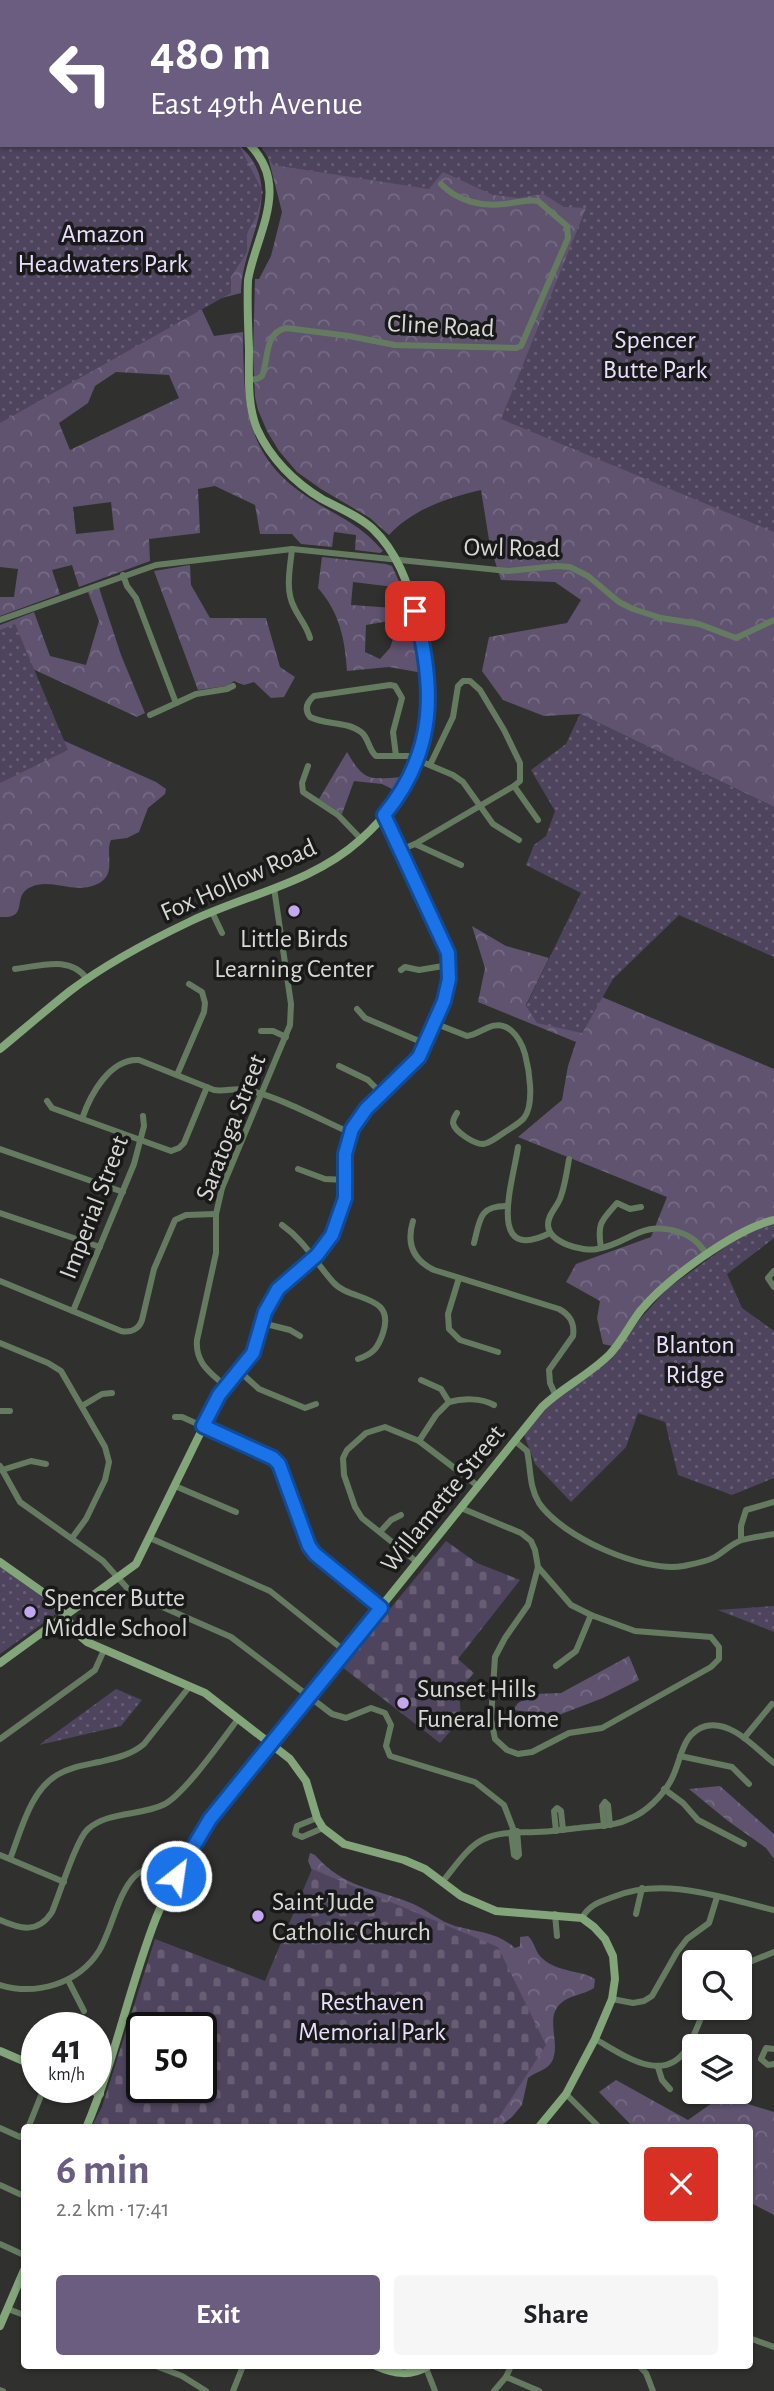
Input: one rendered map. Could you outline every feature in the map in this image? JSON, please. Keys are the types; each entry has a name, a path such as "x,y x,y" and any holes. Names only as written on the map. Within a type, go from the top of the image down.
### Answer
{"main road":[{"name":"Fox Hollow Road","path":"0,1049 88,979 143,945 212,912 325,866 362,839 384,815 405,786 416,760 427,718 429,694 427,659 408,585 395,559 372,529 309,490 281,465 258,429 251,408 248,279 268,215 270,195 263,164 251,147"},
{"path":"0,1663 136,1564 203,1426 226,1386 253,1353 265,1312 278,1289 314,1257 337,1226 345,1198 345,1154 351,1133 360,1116 413,1065 426,1044 447,991 448,953 384,815"},
{"name":"Willamette Street","path":"112,2056 155,1921 176,1876 210,1819 542,1406 598,1365 616,1347 665,1285 746,1230 774,1220"},
{"path":"0,1562 45,1592 80,1636 104,1650 205,1693 290,1759 299,1770 312,1797 317,1818 323,1828 344,1844 404,1860 443,1881 461,1896 496,1911 582,1918 605,1939 613,1956 615,1979 612,1999 595,2039 566,2094 541,2124"},
{"path":"0,2051 21,2060"},
{"name":"Willamette Street","path":"88,2124 96,2103"},
{"path":"0,2326 21,2277"},
{"path":"400,2370 409,2374 422,2369"}],"street":[{"name":"Cline Road","path":"249,380 262,376 272,335 286,328 396,345 521,346 568,238 567,226 538,201 480,203 456,197 441,184"},
{"name":"Owl Road","path":"0,620 123,575 175,562 292,549 508,571 570,567 589,576 622,604 652,616 699,624 736,638 774,620"},
{"path":"292,549 290,597 294,609 308,629 310,638"},
{"path":"123,575 136,598 176,703"},
{"path":"400,850 415,844 520,781 520,763 504,730 480,690 470,681 463,681 458,686 453,717 430,765"},
{"path":"150,715 196,694 233,686"},
{"path":"396,756 393,732 402,698 395,686 314,696 308,702 308,714 313,719 358,730 366,737 373,754 382,757 396,756 402,755 458,778 493,824 519,840"},
{"path":"308,766 302,783 303,792 338,815 362,839"},
{"path":"514,786 538,820"},
{"path":"415,844 461,865"},
{"name":"Saratoga Street","path":"226,1386 201,1363 196,1346 216,1253 216,1214 222,1188 286,1037 292,1015 274,888"},
{"path":"212,912 222,933"},
{"path":"15,969 69,964 79,969 88,979"},
{"path":"401,970 405,967 420,970 449,965"},
{"path":"177,1075 205,1008 201,992 189,984"},
{"path":"357,1009 365,1018 426,1044"},
{"path":"434,1023 467,1036 497,1025 507,1028 516,1034 521,1042 527,1062 529,1105 523,1119 483,1144 469,1140 455,1126 453,1121 457,1113"},
{"name":"Saratoga Street","path":"261,1031 273,1031 286,1037"},
{"path":"82,1119 96,1090 117,1065 124,1061 139,1060 207,1087 262,1094 351,1133"},
{"path":"339,1066 368,1080 382,1094"},
{"path":"48,1106 171,1151 182,1146 207,1087"},
{"name":"Imperial Street","path":"73,1311 134,1164 144,1126 143,1116"},
{"path":"518,1147 506,1206 508,1224 518,1238 530,1241 550,1233"},
{"path":"0,1149 123,1192"},
{"path":"569,1159 561,1197 551,1213 548,1226 550,1233 564,1243 591,1250 641,1231 659,1228 693,1237 707,1255"},
{"path":"298,1169 326,1179 345,1180"},
{"path":"601,1248 599,1229 607,1213 617,1203 630,1209 640,1207"},
{"path":"474,1242 483,1213 491,1207 506,1206"},
{"path":"0,1213 100,1247"},
{"path":"0,1281 128,1332 135,1329 142,1320 154,1269 175,1220 186,1215 216,1214"},
{"path":"413,1221 410,1240 416,1257 423,1265 559,1309 571,1319 573,1336 549,1370 550,1383 555,1394"},
{"path":"282,1226 300,1239 337,1287 375,1303 384,1312 385,1326 377,1348 358,1359"},
{"path":"774,1272 768,1278 770,1285 774,1287"},
{"path":"459,1278 448,1318 449,1329 460,1340 498,1352"},
{"path":"262,1323 290,1330 300,1336"},
{"path":"0,1343 59,1368 105,1447 108,1466 105,1480 86,1519 72,1538"},
{"path":"239,1371 262,1390 305,1408 316,1404"},
{"path":"421,1380 441,1389 449,1402"},
{"path":"82,1406 102,1394 112,1393"},
{"path":"419,1441 436,1415 449,1402 462,1399 482,1400 494,1405"},
{"path":"0,1411 10,1411"},
{"path":"176,1417 183,1417 273,1458 279,1464 309,1546 315,1554 381,1608"},
{"path":"417,1562 362,1518 355,1507 344,1475 343,1458 353,1444 376,1428 385,1427 419,1441 478,1486"},
{"path":"515,1441 527,1451 530,1476 539,1503 559,1525 589,1542 640,1562 668,1567 710,1559 741,1540 774,1534"},
{"path":"46,1464 30,1461 1,1468 20,1502 106,1563 135,1595 231,1637 326,1711 343,1718 352,1717 367,1709 382,1711 391,1722 386,1746 390,1756 475,1782 504,1805 514,1831"},
{"path":"175,1486 236,1512"},
{"path":"741,1540 741,1526 746,1510 774,1502"},
{"path":"461,1508 525,1535 535,1550 538,1567 528,1605 495,1657 491,1719 495,1739 507,1750 518,1754 532,1752 569,1732 602,1728 711,1667 719,1658 718,1644 708,1635 638,1631 571,1605 538,1567"},
{"path":"380,1532 391,1520 401,1515"},
{"path":"150,1538 270,1591 346,1652"},
{"path":"534,1581 539,1574 548,1578"},
{"path":"556,1667 576,1651 591,1615"},
{"path":"0,1739 95,1670 104,1650"},
{"path":"10,1859 38,1792 48,1782 71,1768 135,1751 144,1744 190,1686"},
{"path":"744,1738 772,1704"},
{"path":"1,1923 26,1929 42,1924 52,1912 86,1830 101,1821 156,1808 167,1802 184,1787 239,1719"},
{"path":"443,1881 474,1846 484,1839 514,1831 607,1826 634,1818 649,1807 670,1782 687,1739 694,1731 704,1727 715,1725 744,1738 774,1763"},
{"path":"680,1756 732,1767 749,1784"},
{"path":"664,1789 701,1823 744,1844"},
{"path":"317,1818 297,1826 295,1834 302,1838 323,1828"},
{"path":"0,1855 64,1882"},
{"path":"0,1985 11,1989 34,1990 68,1980 84,1968 99,1951 133,1877 155,1868 176,1876"},
{"path":"582,1918 593,1905 642,1888 666,1887 774,1910"},
{"path":"636,1914 642,1888"},
{"path":"612,1999 633,2003 652,1996 658,1989 668,1964 681,1946 709,1923 716,1897"},
{"path":"555,1914 557,1936"},
{"path":"752,1961 774,1952"},
{"path":"68,1980 84,2011"},
{"path":"595,2039 638,2063 658,2067 671,2063 684,2053 699,2020"},
{"path":"774,2049 766,2048 761,2059 768,2065 774,2064"},
{"path":"658,2067 662,2080 670,2089"},
{"path":"566,2094 596,2124"},
{"path":"30,2124 38,2103"},
{"path":"0,2128 21,2136"},
{"path":"0,2185 21,2195"},
{"path":"0,2244 21,2254"},
{"path":"8,2309 21,2314"},
{"path":"753,2339 774,2347"},
{"path":"163,2369 193,2381 206,2391"},
{"path":"233,2391 242,2369"},
{"path":"428,2369 435,2391"},
{"path":"494,2391 510,2369"},
{"path":"642,2369 653,2391"},
{"path":"506,2377 539,2391"}],"green space":[{"path":"0,147 241,147 253,162 260,180 262,198 243,274 241,293 214,300 201,308 214,336 243,332 247,404 259,445 271,464 287,481 309,498 357,527 383,551 380,553 355,550 356,535 334,532 332,547 301,544 292,534 260,534 255,505 215,486 198,489 200,533 149,539 150,561 79,587 72,565 52,570 60,594 0,616 0,597 14,597 18,569 0,567","holes":["116,372 169,375 179,398 70,450 59,423 88,403 95,386","111,502 114,530 76,534 73,507"]},
{"name":"Amazon Headwaters Park","path":"0,147 240,147 263,192 256,217 247,234 247,252 231,277 231,293 0,423"},
{"name":"Spencer Butte Park","path":"261,147 774,147 774,532 501,419 586,208 564,207 543,194 518,198 493,195 443,172 429,189 273,165"},
{"path":"774,147 774,807 580,714 544,716 503,700 482,671 489,637 567,623 581,600 555,582 501,580 490,546 481,490 420,511 389,535 370,518 297,472 279,451 258,410 253,354 255,279 259,279 271,256 282,212 266,149"},
{"path":"322,557 392,566 402,588 353,582 351,605 409,609 411,617 366,625 365,652 380,659 390,648 394,636 415,631 423,673 389,667 347,671 340,627 332,607 318,588"},
{"path":"190,565 191,585 210,618 266,618 280,667 295,677 284,697 271,698 254,682 244,685 234,681 227,686 198,690 154,571"},
{"path":"99,588 121,655 145,713 137,717 0,654 0,625 34,612 50,656 86,665 99,621 88,592"},
{"path":"15,624 68,750 0,783 0,630"},
{"path":"0,712 156,782 166,789 165,794 148,808 139,832 127,838 111,840 108,873 101,882 83,888 47,884 31,887 22,896 18,911 9,917 0,917"},
{"path":"580,714 774,807 774,957 679,915 613,979 582,1033 537,1023 526,1006 581,893 526,865 534,845 546,836 555,811 531,770 566,744"},
{"path":"347,752 359,769 369,777 403,777 396,791 382,784 354,781 342,814 319,799"},
{"path":"472,926 506,946 549,958 526,1005 582,1033 602,997 774,1069 774,1220 746,1230 665,1285 616,1347 603,1344 597,1318 600,1301 566,1282 576,1264 651,1237 667,1197 518,1137 562,1100 568,1066 576,1042 478,1002 485,968"},
{"name":"Blanton Ridge","path":"774,1223 774,1238 727,1274 742,1308 774,1331 774,1478 732,1495 678,1475 665,1422 638,1413 626,1447 571,1502 535,1464 524,1435 545,1408 612,1358 640,1319 667,1289 735,1240"},
{"path":"446,1541 477,1563 520,1580 458,1659 474,1673 459,1690 461,1719 440,1743 342,1667"},
{"name":"Spencer Butte Middle School","path":"0,1567 45,1599 57,1613 0,1654"},
{"path":"0,1591 19,1602 26,1618 25,1627 20,1634 12,1640 0,1642 17,1633 24,1616 18,1602 0,1594"},
{"path":"774,1606 774,1632 718,1610"},
{"path":"629,1656 639,1680 603,1698 551,1718 513,1710 518,1703 535,1694 561,1693"},
{"path":"116,1689 142,1700 121,1726 39,1745"},
{"path":"720,1786 774,1834 774,1859 766,1848 689,1789"},
{"name":"Resthaven Memorial Park","path":"310,1853 348,1881 411,1903 449,1924 494,1936 515,1948 520,1946 520,1937 528,1936 540,1957 549,1964 595,1979 594,1988 567,1999 555,2011 554,2056 546,2068 528,2078 522,2105 512,2117 503,2124 463,2124 244,2026 217,2027 217,2012 189,2012 265,1987 314,1875 308,1861"},
{"name":"Resthaven Memorial Park","path":"312,1869 498,1947 546,2045 495,2124 93,2124 103,2103 112,2103 112,2075 126,2031 126,2103 217,2103 217,2012 132,2012 155,1939 265,1981"},
{"path":"616,2080 688,2120 711,2104 748,2104 774,2112 774,2215 753,2204 753,2124 630,2124 599,2092"}],"place":[{"name":"Little Birds Learning Center","path":"294,911"},
{"name":"Spencer Butte Middle School","path":"30,1612"},
{"name":"Sunset Hills Funeral Home","path":"403,1703"},
{"name":"Saint Jude Catholic Church","path":"258,1916"}],"route":[{"path":"176,1876 210,1819 381,1608 315,1554 309,1546 279,1464 265,1453 203,1426 219,1395 253,1353 265,1312 278,1289 317,1255 332,1235 345,1198 345,1154 352,1129 366,1109 419,1057 447,991 448,953 384,815 409,777 422,743 427,718 427,659 415,611"}]}
